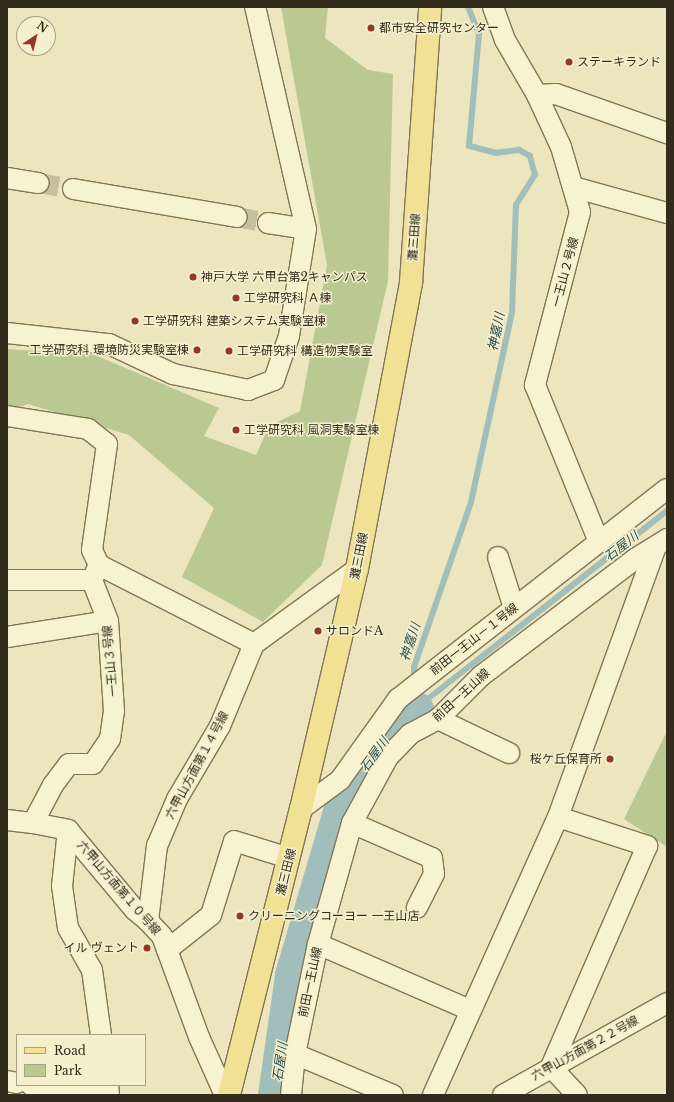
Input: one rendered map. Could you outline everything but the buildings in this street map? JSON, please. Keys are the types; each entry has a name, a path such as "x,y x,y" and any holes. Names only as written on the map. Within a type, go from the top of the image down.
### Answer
{"main road":[{"name":"灘三田線","path":"229,1095 302,809 357,569 411,282 430,7"}],"street":[{"path":"7,333 109,344 173,374 248,390 274,380 289,336 306,229 255,7"},
{"name":"一王山２号線","path":"493,7 505,40 537,95 561,146 580,212 535,385 599,542"},
{"path":"537,95 556,94 667,133"},
{"path":"7,178 39,183"},
{"path":"573,187 667,213"},
{"path":"73,189 237,217"},
{"path":"268,223 306,229"},
{"name":"一王山３号線","path":"7,416 88,429 107,444 92,550 95,573 108,621 114,711 110,738 93,764 69,764 53,785 33,823"},
{"name":"前田一王山－１号線","path":"302,809 340,780 398,699 667,489"},
{"path":"433,1095 558,817 662,543"},
{"name":"前田一王山線","path":"291,1095 295,1054 318,944 352,823 388,757 410,734 438,719 481,676 635,559 662,543"},
{"path":"498,557 514,608"},
{"path":"7,580 95,573 254,644 357,569"},
{"path":"7,637 108,621"},
{"name":"六甲山方面第１４号線","path":"148,921 157,846 177,799 220,726 254,644"},
{"path":"438,719 509,753"},
{"path":"558,817 647,846 551,1066 577,1095"},
{"name":"六甲山方面第１０号線","path":"7,820 33,823 68,830 135,910 162,936 199,1037 225,1095"},
{"path":"352,823 432,858 434,874 417,908"},
{"path":"68,830 62,886 68,928 92,970 101,1034"},
{"path":"167,950 211,916 234,841 289,858"},
{"path":"318,944 470,1010"},
{"name":"六甲山方面第２２号線","path":"503,1095 551,1066 667,1003"},
{"path":"295,1054 393,1095"},
{"path":"38,1086 96,1095"}],"green space":[{"path":"281,7 328,7 325,38 368,70 393,74 388,281 322,565 263,622 182,577 214,508 129,435 28,404 7,411 7,349 95,355 219,408 204,436 256,455 269,426 300,411 327,265"},
{"path":"667,731 667,847 624,819"}],"waterway":[{"name":"神嘉川","path":"414,681 414,667 471,502 512,313 516,205 535,175 530,156 519,150 496,153 469,146 479,34 468,7"},
{"name":"石屋川","path":"415,709 667,511"},
{"name":"神嘉川","path":"414,690 415,709"},
{"name":"石屋川","path":"276,1095 293,975 344,802 378,747 415,709"}],"tunnel":[{"path":"39,183 73,189"},
{"path":"237,217 268,223"}],"place":[{"name":"都市安全研究センター","path":"371,28"},
{"name":"ステーキランド","path":"569,62"},
{"name":"神戸大学 六甲台第2キャンパス","path":"193,277"},
{"name":"工学研究科 Ａ棟","path":"236,298"},
{"name":"工学研究科 建築システム実験室棟","path":"135,321"},
{"name":"工学研究科 環境防災実験室棟","path":"197,350"},
{"name":"工学研究科 構造物実験室","path":"229,351"},
{"name":"工学研究科 風洞実験室棟","path":"236,430"},
{"name":"サロンドA","path":"318,631"},
{"name":"桜ケ丘保育所","path":"610,759"},
{"name":"クリーニングコーヨー 一王山店","path":"240,916"},
{"name":"イル ヴェント","path":"147,948"}]}
